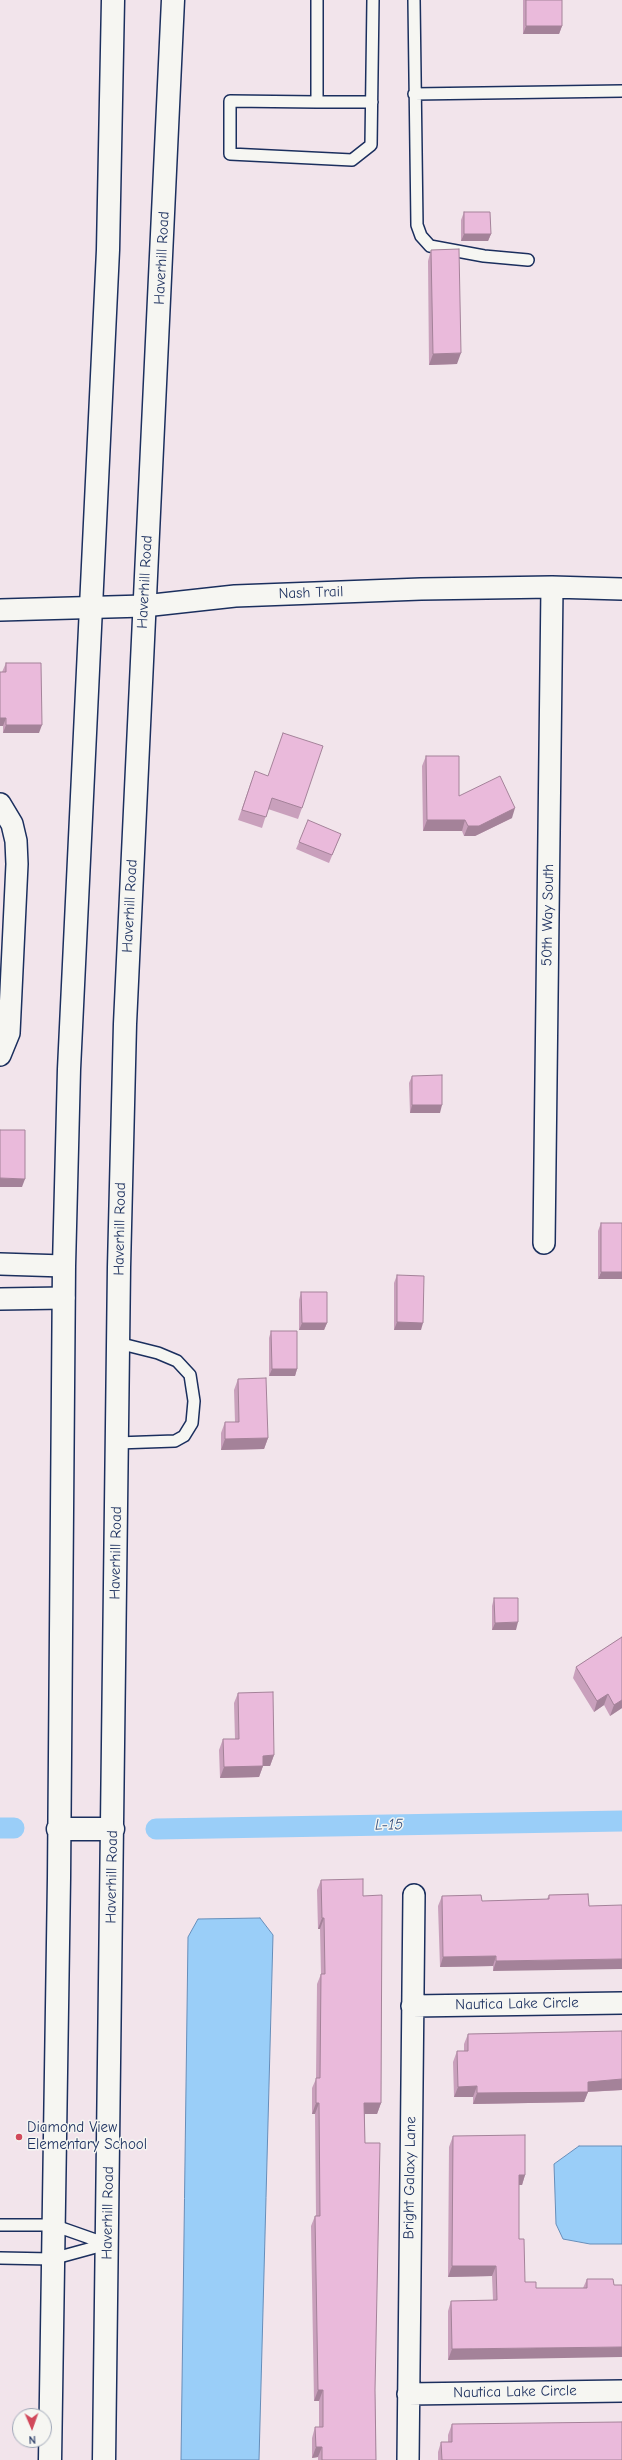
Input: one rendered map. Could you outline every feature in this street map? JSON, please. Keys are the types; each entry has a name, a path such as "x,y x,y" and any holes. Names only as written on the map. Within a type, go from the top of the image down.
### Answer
{"street":[{"path":"50,2460 64,1266 75,918 108,250 113,0"},
{"name":"Haverhill Road","path":"104,2460 118,1343 125,1024 144,606 161,292 173,0"},
{"name":"Nash Trail","path":"0,610 144,606 236,596 421,589 552,587 622,589"},
{"name":"50th Way South","path":"544,1243 552,587"},
{"path":"0,804 12,824 16,841 17,864 9,1033 0,1055"},
{"path":"0,1264 64,1266"},
{"path":"0,1299 64,1298"},
{"path":"58,1829 113,1829"},
{"name":"Bright Galaxy Lane","path":"408,2460 414,1895"},
{"name":"Nautica Lake Circle","path":"412,2006 622,2003"},
{"name":"Nautica Lake Circle","path":"408,2394 622,2391"}],"lane":[{"path":"317,0 317,102"},
{"path":"372,102 230,102 230,154 352,160 371,145 372,102 373,0"},
{"path":"414,0 414,94 417,225 421,236 430,246 484,256 528,260"},
{"path":"414,94 622,91"},
{"path":"117,1443 175,1441 184,1436 192,1423 194,1401 190,1375 177,1361 158,1353 118,1343"},
{"path":"0,2225 53,2225 107,2244"},
{"path":"0,2258 52,2259 107,2244"}],"water":[{"path":"260,1918 273,1935 259,2460 181,2460 188,1937 198,1919"},
{"path":"579,2146 622,2146 622,2244 590,2244 563,2239 556,2224 554,2164"}],"building":[{"path":"526,0 562,0 562,26 526,26"},
{"path":"464,212 490,212 491,234 464,234"},
{"path":"459,249 461,353 433,354 431,250"},
{"path":"6,663 41,663 42,725 6,725 6,718 0,718 0,672 6,672"},
{"path":"283,733 323,746 302,808 272,798 266,817 242,810 255,771 268,776"},
{"path":"426,756 459,756 459,796 500,776 515,808 479,826 468,826 465,820 427,820"},
{"path":"308,820 341,834 332,855 299,842"},
{"path":"442,1075 442,1105 412,1105 412,1076"},
{"path":"0,1130 25,1130 25,1179 0,1178"},
{"path":"601,1223 622,1223 622,1272 601,1272"},
{"path":"397,1275 424,1276 423,1323 397,1322"},
{"path":"301,1292 327,1292 327,1323 302,1323"},
{"path":"271,1331 297,1331 297,1369 272,1369"},
{"path":"266,1378 268,1438 225,1439 225,1422 239,1422 238,1379"},
{"path":"494,1598 518,1598 518,1622 495,1623"},
{"path":"622,1637 622,1700 614,1705 608,1694 597,1701 576,1667"},
{"path":"273,1692 274,1755 263,1756 263,1766 224,1767 223,1739 239,1739 238,1693"},
{"path":"363,1879 363,1896 382,1895 381,2103 364,2103 365,2143 380,2143 375,2390 376,2460 322,2460 322,2447 316,2447 315,2427 323,2427 323,2390 318,2390 315,2216 320,2216 319,2103 316,2103 316,2078 320,2078 321,1974 325,1974 324,1918 322,1918 321,1880"},
{"path":"588,1894 589,1906 622,1905 622,1959 496,1961 496,1956 443,1957 442,1896 481,1895 482,1901 549,1899 549,1895"},
{"path":"622,2031 622,2079 588,2082 588,2092 477,2093 477,2086 458,2087 457,2051 468,2051 468,2034"},
{"path":"525,2135 525,2175 519,2175 519,2239 524,2239 525,2282 536,2282 536,2288 587,2288 587,2279 613,2279 614,2285 622,2285 622,2347 452,2349 451,2301 497,2300 496,2266 452,2266 453,2136"},
{"path":"622,2422 622,2460 442,2460 441,2442 452,2442 452,2424"}],"waterway":[{"name":"L-15","path":"156,1829 622,1821"},
{"name":"L-15","path":"0,1828 14,1828"}],"place":[{"name":"Diamond View Elementary School","path":"19,2137"}]}
